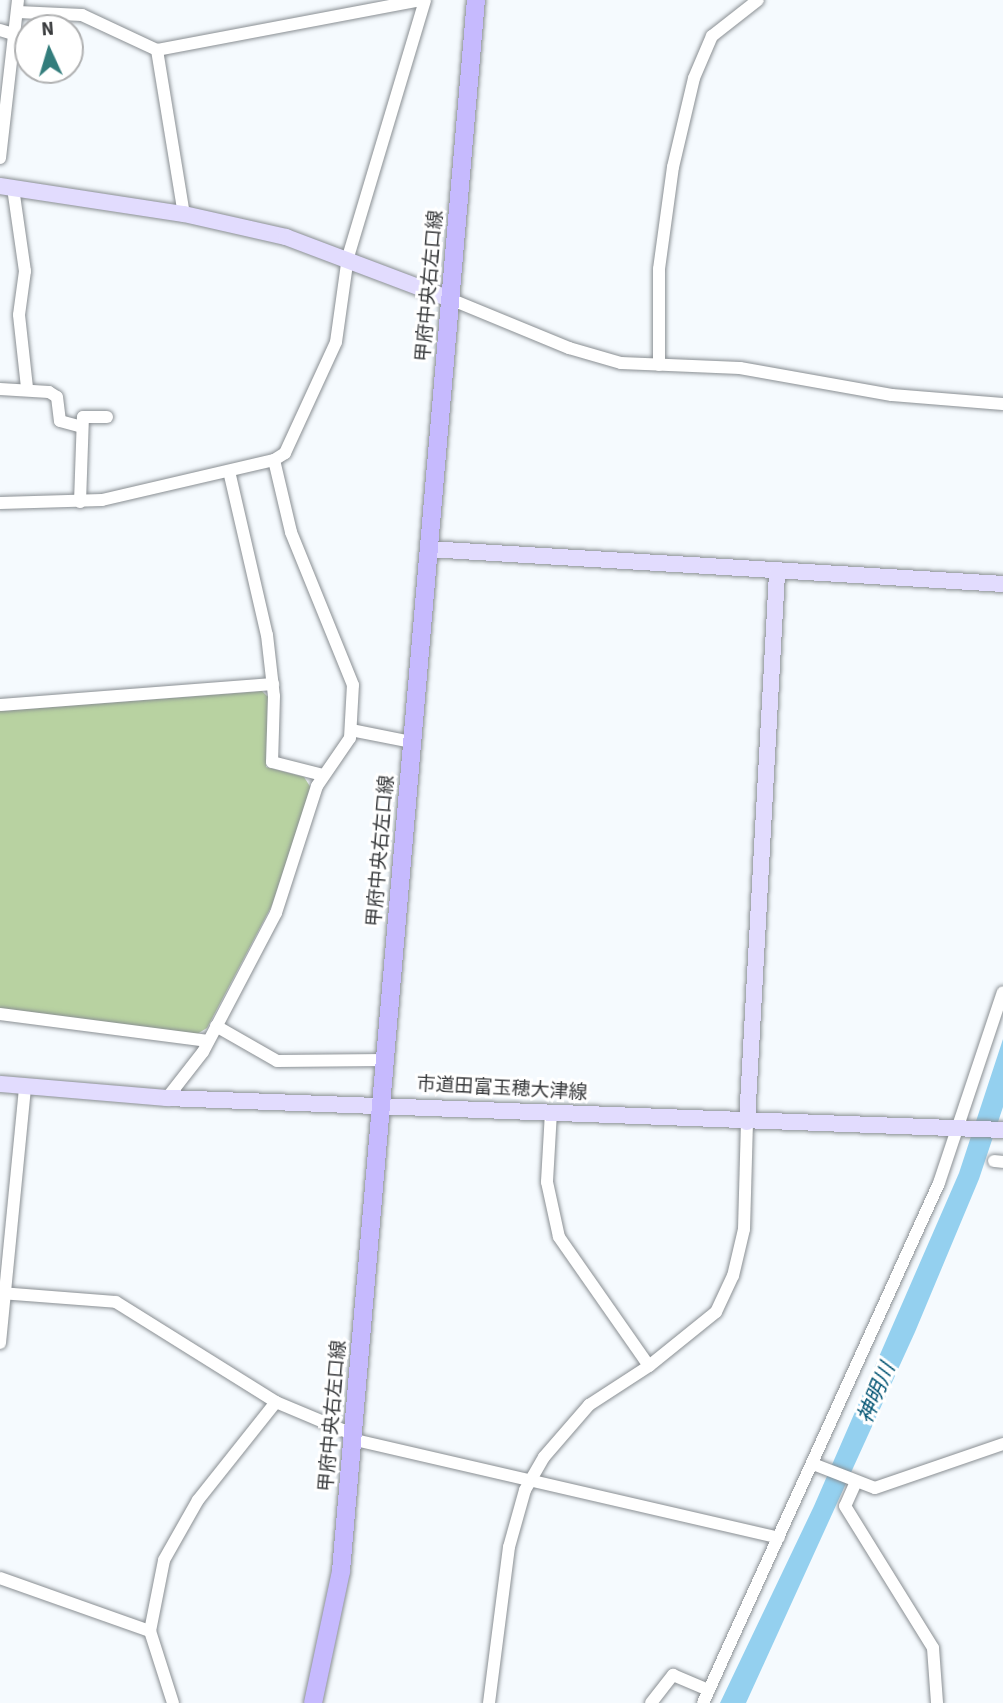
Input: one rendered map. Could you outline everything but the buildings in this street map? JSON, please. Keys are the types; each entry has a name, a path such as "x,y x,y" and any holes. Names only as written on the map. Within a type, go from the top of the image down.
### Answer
{"main road":[{"name":"甲府中央右左口線","path":"313,1703 341,1571 476,0"}],"street":[{"path":"0,503 80,502 229,471 274,460 285,453 336,342 348,257 423,0 157,50 82,15 18,6"},
{"path":"659,365 659,269 673,167 694,78 712,36 758,0"},
{"path":"0,158 14,50"},
{"path":"157,50 184,214"},
{"path":"27,387 19,315 25,271 6,187 184,214 348,257 594,357 659,365 740,368 892,395 1003,404"},
{"path":"0,389 27,387 49,392 57,397 60,421 82,427"},
{"path":"80,502 83,417 107,417"},
{"path":"167,1098 208,1041 276,913 323,775 351,730 353,685 291,532 274,460"},
{"path":"229,471 273,684 272,762 323,775"},
{"path":"428,549 777,573 1003,584"},
{"path":"489,1703 509,1547 532,1478 589,1405 649,1366 709,1320 733,1276 744,1230 747,1122 777,573"},
{"path":"0,705 273,684"},
{"path":"351,730 411,741"},
{"path":"703,1703 779,1538 817,1466 957,1148 1003,992"},
{"path":"0,1014 208,1041"},
{"path":"216,1026 277,1061 384,1060"},
{"name":"市道田富玉穂大津線","path":"0,1084 167,1098 381,1104 747,1122 1002,1130"},
{"path":"0,1343 25,1086"},
{"path":"551,1112 547,1182 559,1237 649,1366"},
{"path":"4,1293 92,1296 126,1306 276,1402 352,1437 779,1538"},
{"path":"173,1703 150,1631 164,1560 180,1528 276,1402"},
{"path":"817,1466 853,1484 875,1488 1003,1444"},
{"path":"853,1484 845,1506 933,1648 937,1703"},
{"path":"0,1578 150,1631"},
{"path":"651,1703 673,1675 709,1690"}],"green space":[{"path":"262,691 268,697 266,767 304,777 311,788 272,905 207,1028 197,1034 0,1009 0,711"}],"water":[{"name":"神明川","path":"1003,1039 1003,1107 979,1179 915,1332 746,1703 720,1703 814,1506 959,1173"}]}
